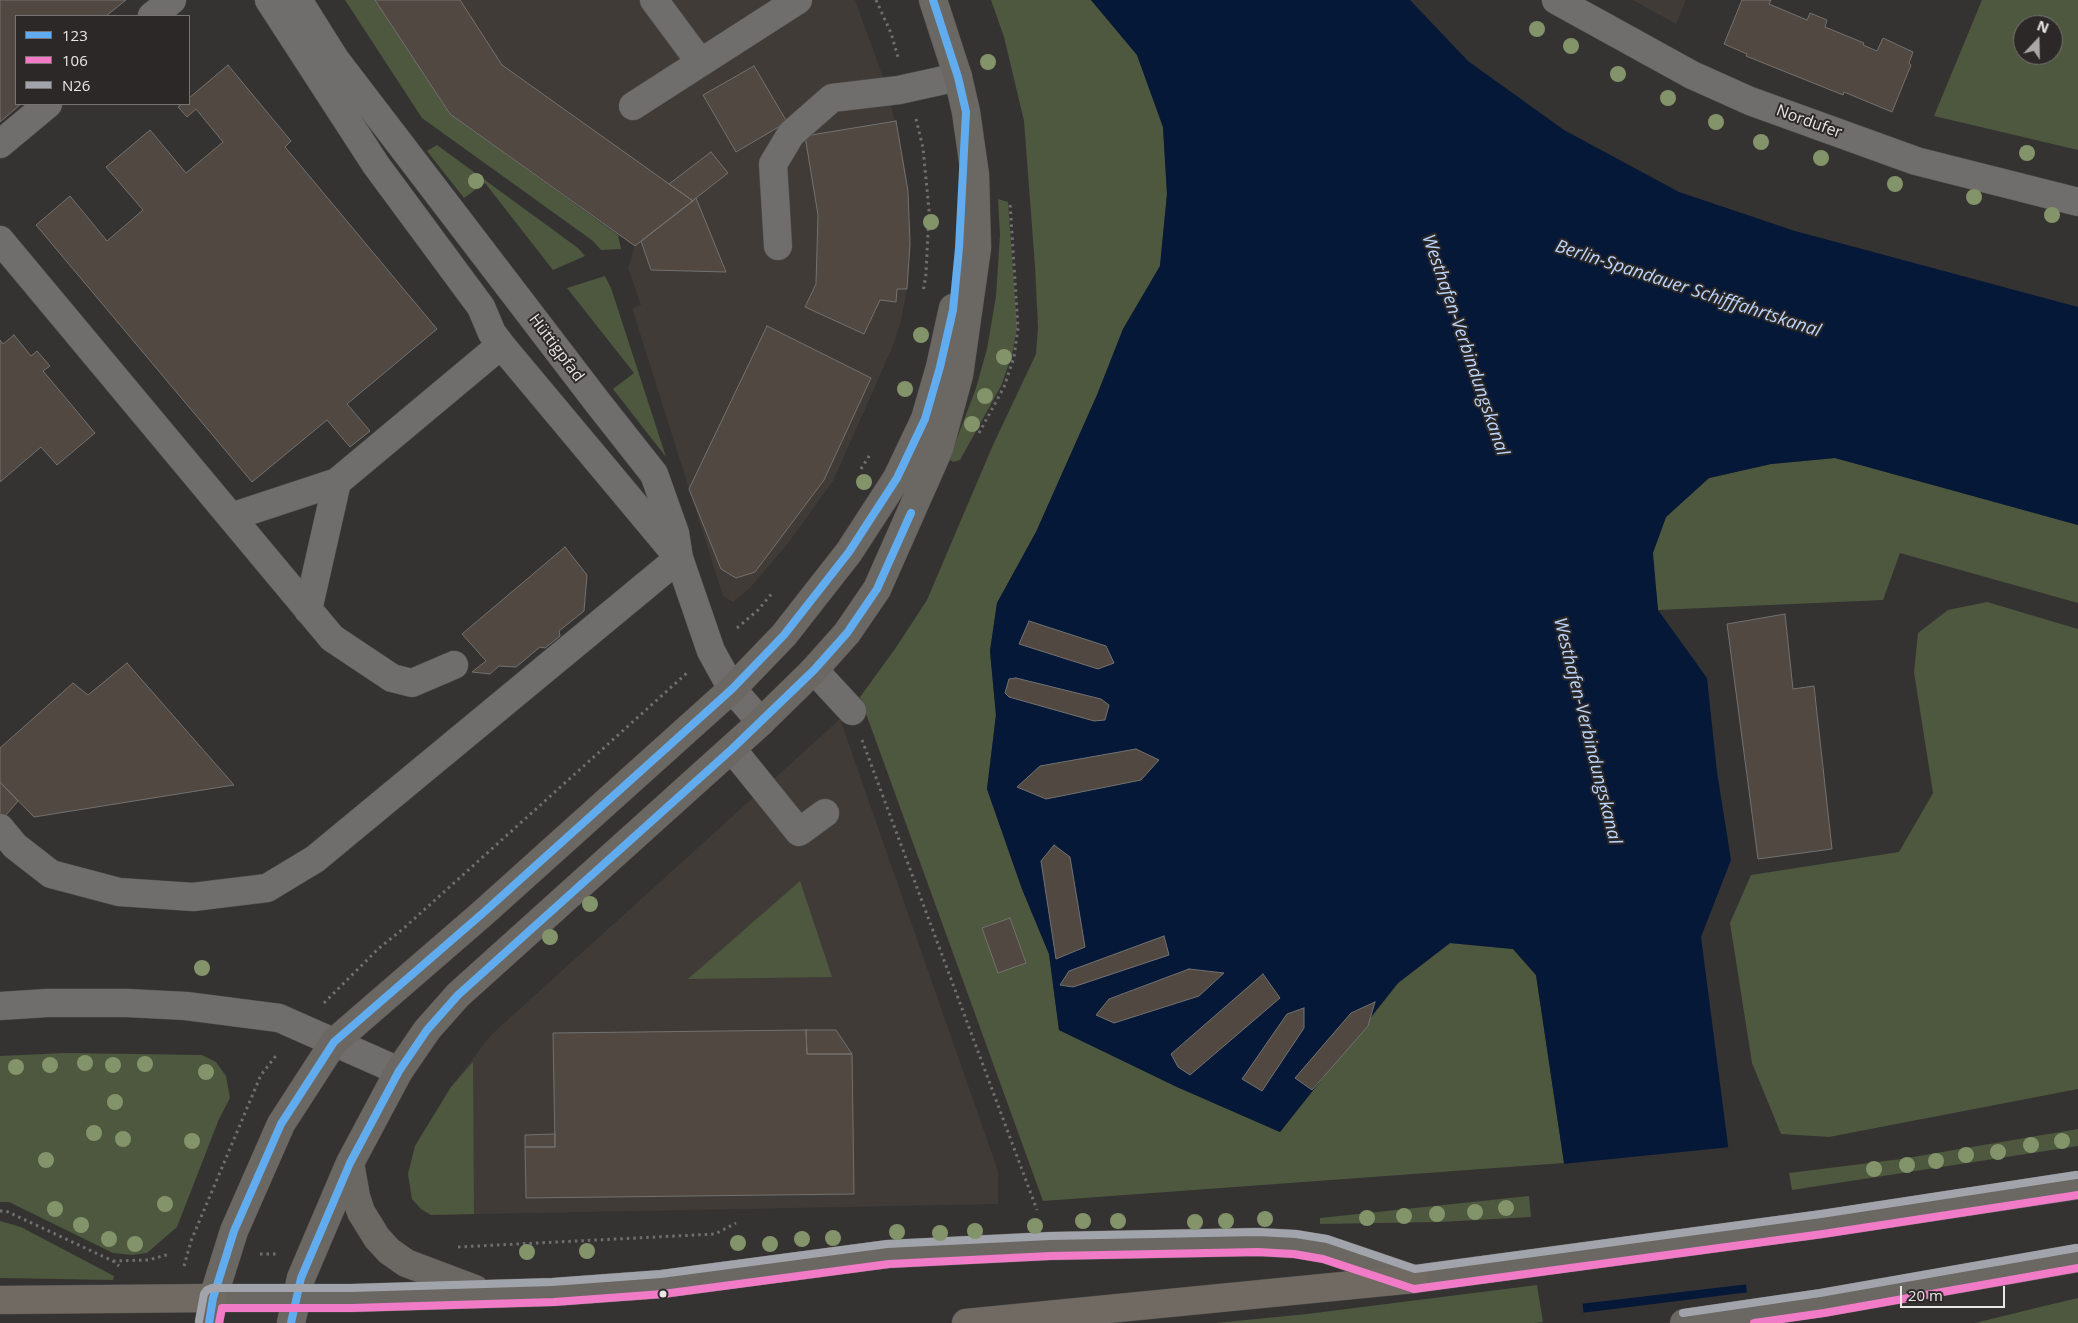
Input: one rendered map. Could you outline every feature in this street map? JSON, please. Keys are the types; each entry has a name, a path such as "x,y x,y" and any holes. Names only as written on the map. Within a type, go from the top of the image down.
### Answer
{"highway":[{"path":"966,1323 1414,1279"},
{"path":"0,1300 210,1313"}],"main road":[{"path":"293,1313 301,1278 350,1163 399,1071 427,1030 458,995 761,722 814,670 847,633 877,589 939,449 960,375 977,248 975,175 966,112 958,77 933,0"},
{"path":"966,112 959,248 953,310 940,367 925,419 897,478 849,552 784,635 732,689 482,914 334,1042 281,1124 234,1231 210,1313 293,1313 488,1294 553,1292 662,1284 888,1254 1050,1246 1258,1242 1295,1244 1325,1249 1414,1279 1822,1224 2078,1185"},
{"path":"350,1163 356,1197 361,1212 377,1238 389,1251 406,1263 488,1294"},
{"path":"1684,1323 1822,1303 2078,1258"}],"street":[{"path":"153,15 172,0"},
{"path":"0,828 15,846 51,874 118,892 193,897 267,888 315,859 679,558 492,333 481,307 376,165 269,0"},
{"name":"Hüttigpfad","path":"298,0 335,59 654,474 675,533 679,558 711,651 732,689 761,722"},
{"path":"654,0 700,62"},
{"path":"633,106 798,0"},
{"name":"Nordufer","path":"1556,0 1692,75 1750,101 1916,161 2078,202"},
{"path":"778,246 773,164 791,134 832,98 908,88 958,77"},
{"path":"0,144 47,105"},
{"path":"0,240 332,638 392,678 412,683 454,665"},
{"path":"231,517 337,482 501,345"},
{"path":"308,610 337,482"},
{"path":"814,670 852,712"},
{"path":"732,749 799,832 825,813"},
{"path":"0,1006 95,1003 186,1006 279,1018 399,1071"}],"path":[{"path":"876,0 891,33 908,88 923,148 929,210 926,274 921,300"},
{"path":"858,476 875,444"},
{"path":"748,619 775,590"},
{"path":"186,1254 261,1075 300,1027 378,949 404,928 646,709"},
{"path":"852,712 1037,1210"},
{"path":"0,1211 6,1211 113,1261 148,1260 170,1254"},
{"path":"453,1244 461,1247 715,1234 736,1223"},
{"path":"255,1254 278,1254"}],"shaded area":[{"path":"375,0 855,0 888,91 904,162 908,191 910,244 907,289 900,325 892,348 833,481 789,542 750,588 733,602 723,596 632,308 641,305 628,268 635,246 450,114"},
{"path":"1633,0 1686,0 1676,24"},
{"path":"840,719 998,1171 998,1204 431,1215 421,1209 412,1199 408,1174 415,1146 451,1087 491,1035"}],"green space":[{"path":"345,0 375,0 450,114 618,235 621,249 601,250 593,241 422,118"},
{"path":"991,0 1091,0 1137,55 1163,127 1167,194 1160,266 1123,329 1097,395 1036,532 997,603 990,651 996,715 987,789 1022,889 1049,954 1059,1030 1177,1087 1280,1132 1398,983 1450,943 1513,949 1536,975 1564,1163 1043,1201 860,697 895,649 927,600 993,445 1036,354 1038,327 1035,266 1024,121 1004,37"},
{"path":"1982,0 2078,0 2078,150 1934,116"},
{"path":"437,145 578,248 585,256 553,270 485,183 464,198 427,151"},
{"path":"998,199 1008,202 1017,327 1012,355 1001,386 960,460 953,462 950,460 950,457 976,388 987,349 996,296 1000,235"},
{"path":"605,276 611,288 666,457 613,389 634,373 567,288"},
{"path":"1835,458 2078,525 2078,603 1900,553 1883,600 1658,610 1652,554 1666,517 1709,478 1771,464"},
{"path":"1987,602 2078,629 2078,1089 1829,1137 1781,1134 1752,1063 1730,923 1751,875 1899,852 1933,793 1914,672 1918,633 1948,610"},
{"path":"800,881 832,977 688,979"},
{"path":"65,1053 202,1055 216,1062 226,1076 230,1098 219,1119 177,1227 147,1253 132,1255 113,1253 9,1202 0,1202 0,1056"},
{"path":"473,1062 474,1214 431,1215 421,1209 412,1199 408,1174 415,1146 451,1087"},
{"path":"2078,1129 2078,1146 1792,1190 1789,1173 1901,1159"},
{"path":"1529,1196 1531,1217 1440,1222 1320,1224 1320,1218"},
{"path":"0,1221 21,1227 114,1276 113,1280 0,1278"},
{"path":"1537,1285 1543,1322 1535,1323 1215,1323 1307,1314"},
{"path":"2078,1298 2078,1323 1975,1323 2040,1307"}],"water":[{"path":"1091,0 1410,0 1468,61 1564,130 1679,192 1795,231 2078,307 2078,525 1835,458 1771,464 1709,478 1666,517 1653,553 1658,610 1707,678 1717,772 1731,860 1701,937 1751,1323 1585,1323 1564,1163 1536,975 1513,949 1450,943 1398,983 1280,1132 1177,1087 1059,1030 1049,954 1022,889 987,789 996,715 990,651 997,603 1036,532 1097,395 1123,329 1160,266 1167,194 1163,127 1137,55"}],"pier":[{"path":"1731,1147 1749,1284 1580,1304 1562,1164"},
{"path":"1750,1292 1754,1323 1582,1323 1581,1313"}],"building":[{"path":"0,0 126,0 107,15 15,15 15,105 20,105 0,122"},
{"path":"375,0 460,0 502,65 693,201 635,246 450,114"},
{"path":"1742,0 1771,0 1769,4 1807,20 1810,13 1827,20 1825,27 1864,43 1863,45 1877,51 1883,38 1913,52 1909,63 1911,65 1892,112 1844,92 1843,95 1746,56 1747,54 1724,44"},
{"path":"228,65 291,141 285,147 437,329 347,404 370,431 350,447 327,420 252,482 36,225 70,196 107,241 143,210 106,167 150,130 186,173 223,142 196,109 187,117 178,107 181,105 190,105 190,97"},
{"path":"754,66 787,122 736,152 703,95"},
{"path":"896,121 908,191 910,244 907,289 897,289 896,302 880,300 864,334 805,307 816,284 818,215 805,136"},
{"path":"711,152 728,173 693,201 669,184"},
{"path":"696,198 726,272 651,270 641,241"},
{"path":"767,326 871,378 824,480 755,572 736,578 721,569 689,489"},
{"path":"14,335 31,356 37,351 50,366 43,371 95,433 57,465 41,447 0,482 0,340 3,344"},
{"path":"565,547 587,575 584,611 559,631 560,636 545,648 540,647 516,667 499,666 490,674 472,672 486,661 462,634"},
{"path":"1785,614 1793,689 1814,686 1832,849 1758,859 1727,624"},
{"path":"1029,621 1106,646 1114,663 1098,669 1019,644"},
{"path":"127,663 234,785 34,817 0,782 0,748 73,683 88,695"},
{"path":"1016,678 1101,699 1109,705 1105,720 1094,721 1009,697 1005,693 1009,679"},
{"path":"1136,749 1159,760 1141,780 1046,799 1017,787 1040,766"},
{"path":"0,782 18,801 0,822"},
{"path":"1054,845 1070,857 1085,947 1056,959 1041,861"},
{"path":"1010,918 1026,963 998,973 982,928"},
{"path":"1164,936 1169,955 1073,987 1060,985 1069,971"},
{"path":"1189,969 1224,973 1199,996 1114,1023 1096,1015 1109,999"},
{"path":"1263,974 1280,998 1190,1075 1178,1067 1171,1054"},
{"path":"1375,1002 1368,1026 1312,1090 1295,1078 1351,1013"},
{"path":"1304,1008 1304,1028 1262,1091 1242,1079 1287,1014"},
{"path":"806,1030 807,1054 852,1054 854,1194 526,1198 525,1147 555,1147 553,1033"},
{"path":"806,1030 836,1030 852,1054 807,1054"},
{"path":"555,1134 555,1147 525,1147 525,1135"}],"transit line":[{"name":"123","path":"209,1323 213,1298 234,1231 281,1124 334,1042 483,913 732,689 784,635 849,552 897,478 925,419 940,367 953,310 959,248 966,112 958,77 933,0"},
{"name":"123","path":"291,1323 301,1278 350,1163 399,1071 427,1030 458,995 732,749 814,670 847,633 877,589 911,513"},
{"name":"N26","path":"199,1321 204,1294 212,1288 351,1288 552,1282 661,1274 887,1244 1050,1236 1258,1232 1296,1234 1327,1239 1415,1269 1821,1214 2076,1175"},
{"name":"106","path":"219,1323 222,1308 351,1308 554,1302 663,1294 889,1264 1050,1256 1258,1252 1294,1254 1323,1259 1414,1289 1823,1234 2078,1195"},
{"name":"N26","path":"1683,1313 1820,1293 2076,1248"},
{"name":"106","path":"1754,1323 1824,1313 2078,1268"}],"water label":[{"name":"Berlin-Spandauer Schifffahrtskanal","path":"1688,289"},
{"name":"Westhafen-Verbindungskanal","path":"1465,345"},
{"name":"Westhafen-Verbindungskanal","path":"1587,731"}]}
